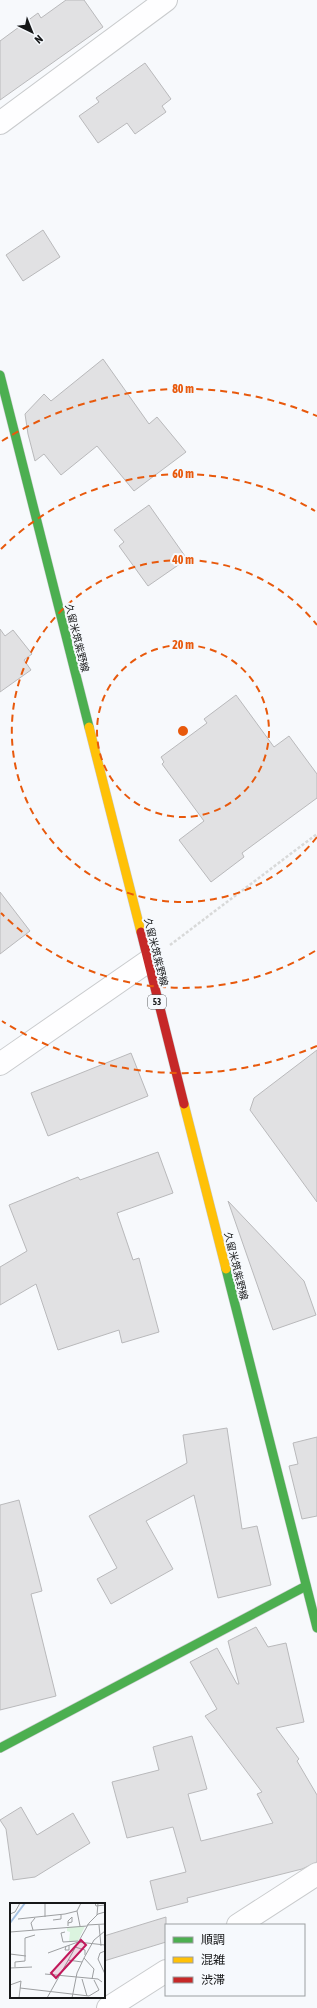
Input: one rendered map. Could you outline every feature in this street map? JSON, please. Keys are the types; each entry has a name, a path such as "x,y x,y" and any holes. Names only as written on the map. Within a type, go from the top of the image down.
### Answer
{"main road":[{"name":"久留米筑紫野線","path":"0,375 147,962 317,1628"},
{"path":"0,1748 306,1586"}],"street":[{"path":"0,124 166,0"},
{"path":"0,1064 147,962"},
{"path":"240,1924 317,1874"},
{"path":"108,2008 165,1972"}],"path":[{"path":"147,962 317,834"}],"building":[{"path":"66,0 84,0 103,27 0,100 0,41 38,13 41,18"},
{"path":"145,63 171,99 162,106 166,112 135,134 127,123 98,143 79,116 99,102 96,98"},
{"path":"43,230 60,257 23,281 6,255"},
{"path":"103,359 149,424 157,417 186,452 134,491 97,446 61,475 44,454 35,461 28,434 25,414 44,394 51,401"},
{"path":"149,505 187,559 148,586 119,546 124,542 114,530"},
{"path":"0,629 5,636 13,630 32,654 24,660 31,670 0,692"},
{"path":"236,695 274,747 289,736 317,774 317,798 242,853 244,857 211,882 179,840 204,821 162,764 164,762 161,757 207,723 204,719"},
{"path":"0,892 30,931 0,954"},
{"path":"317,1050 317,1202 250,1110 254,1098"},
{"path":"131,1053 148,1096 48,1136 31,1093"},
{"path":"158,1152 173,1193 117,1213 133,1260 139,1258 159,1332 122,1343 119,1330 58,1350 36,1284 0,1305 0,1267 27,1251 9,1205 78,1177 80,1180"},
{"path":"228,1201 304,1281 316,1315 273,1330"},
{"path":"227,1428 242,1529 257,1526 271,1585 218,1598 194,1495 146,1521 173,1569 111,1604 97,1579 117,1568 89,1516 187,1463 183,1435"},
{"path":"317,1437 317,1516 302,1519 289,1466 298,1464 293,1443"},
{"path":"19,1500 42,1591 31,1594 56,1696 0,1710 0,1505"},
{"path":"256,1627 268,1647 286,1643 304,1722 276,1728 299,1759 297,1761 317,1795 317,1862 302,1869 187,1898 188,1902 157,1910 150,1881 186,1872 173,1827 127,1838 112,1782 159,1770 153,1747 192,1736 207,1789 188,1794 201,1841 273,1823 257,1794 262,1792 205,1716 217,1709 190,1662 217,1648 237,1684 239,1684 228,1641"},
{"path":"21,1807 37,1835 73,1813 90,1843 35,1877 13,1880 6,1829 0,1820"},
{"path":"166,1917 165,1942 105,1961 105,1936"}],"traffic: fast":[{"path":"0,375 89,727"},
{"path":"226,1269 317,1628"},
{"path":"0,1748 306,1586"}],"traffic: slow":[{"path":"89,727 141,932"},
{"path":"184,1104 226,1269"}],"traffic: jam":[{"path":"141,932 184,1104"}]}
